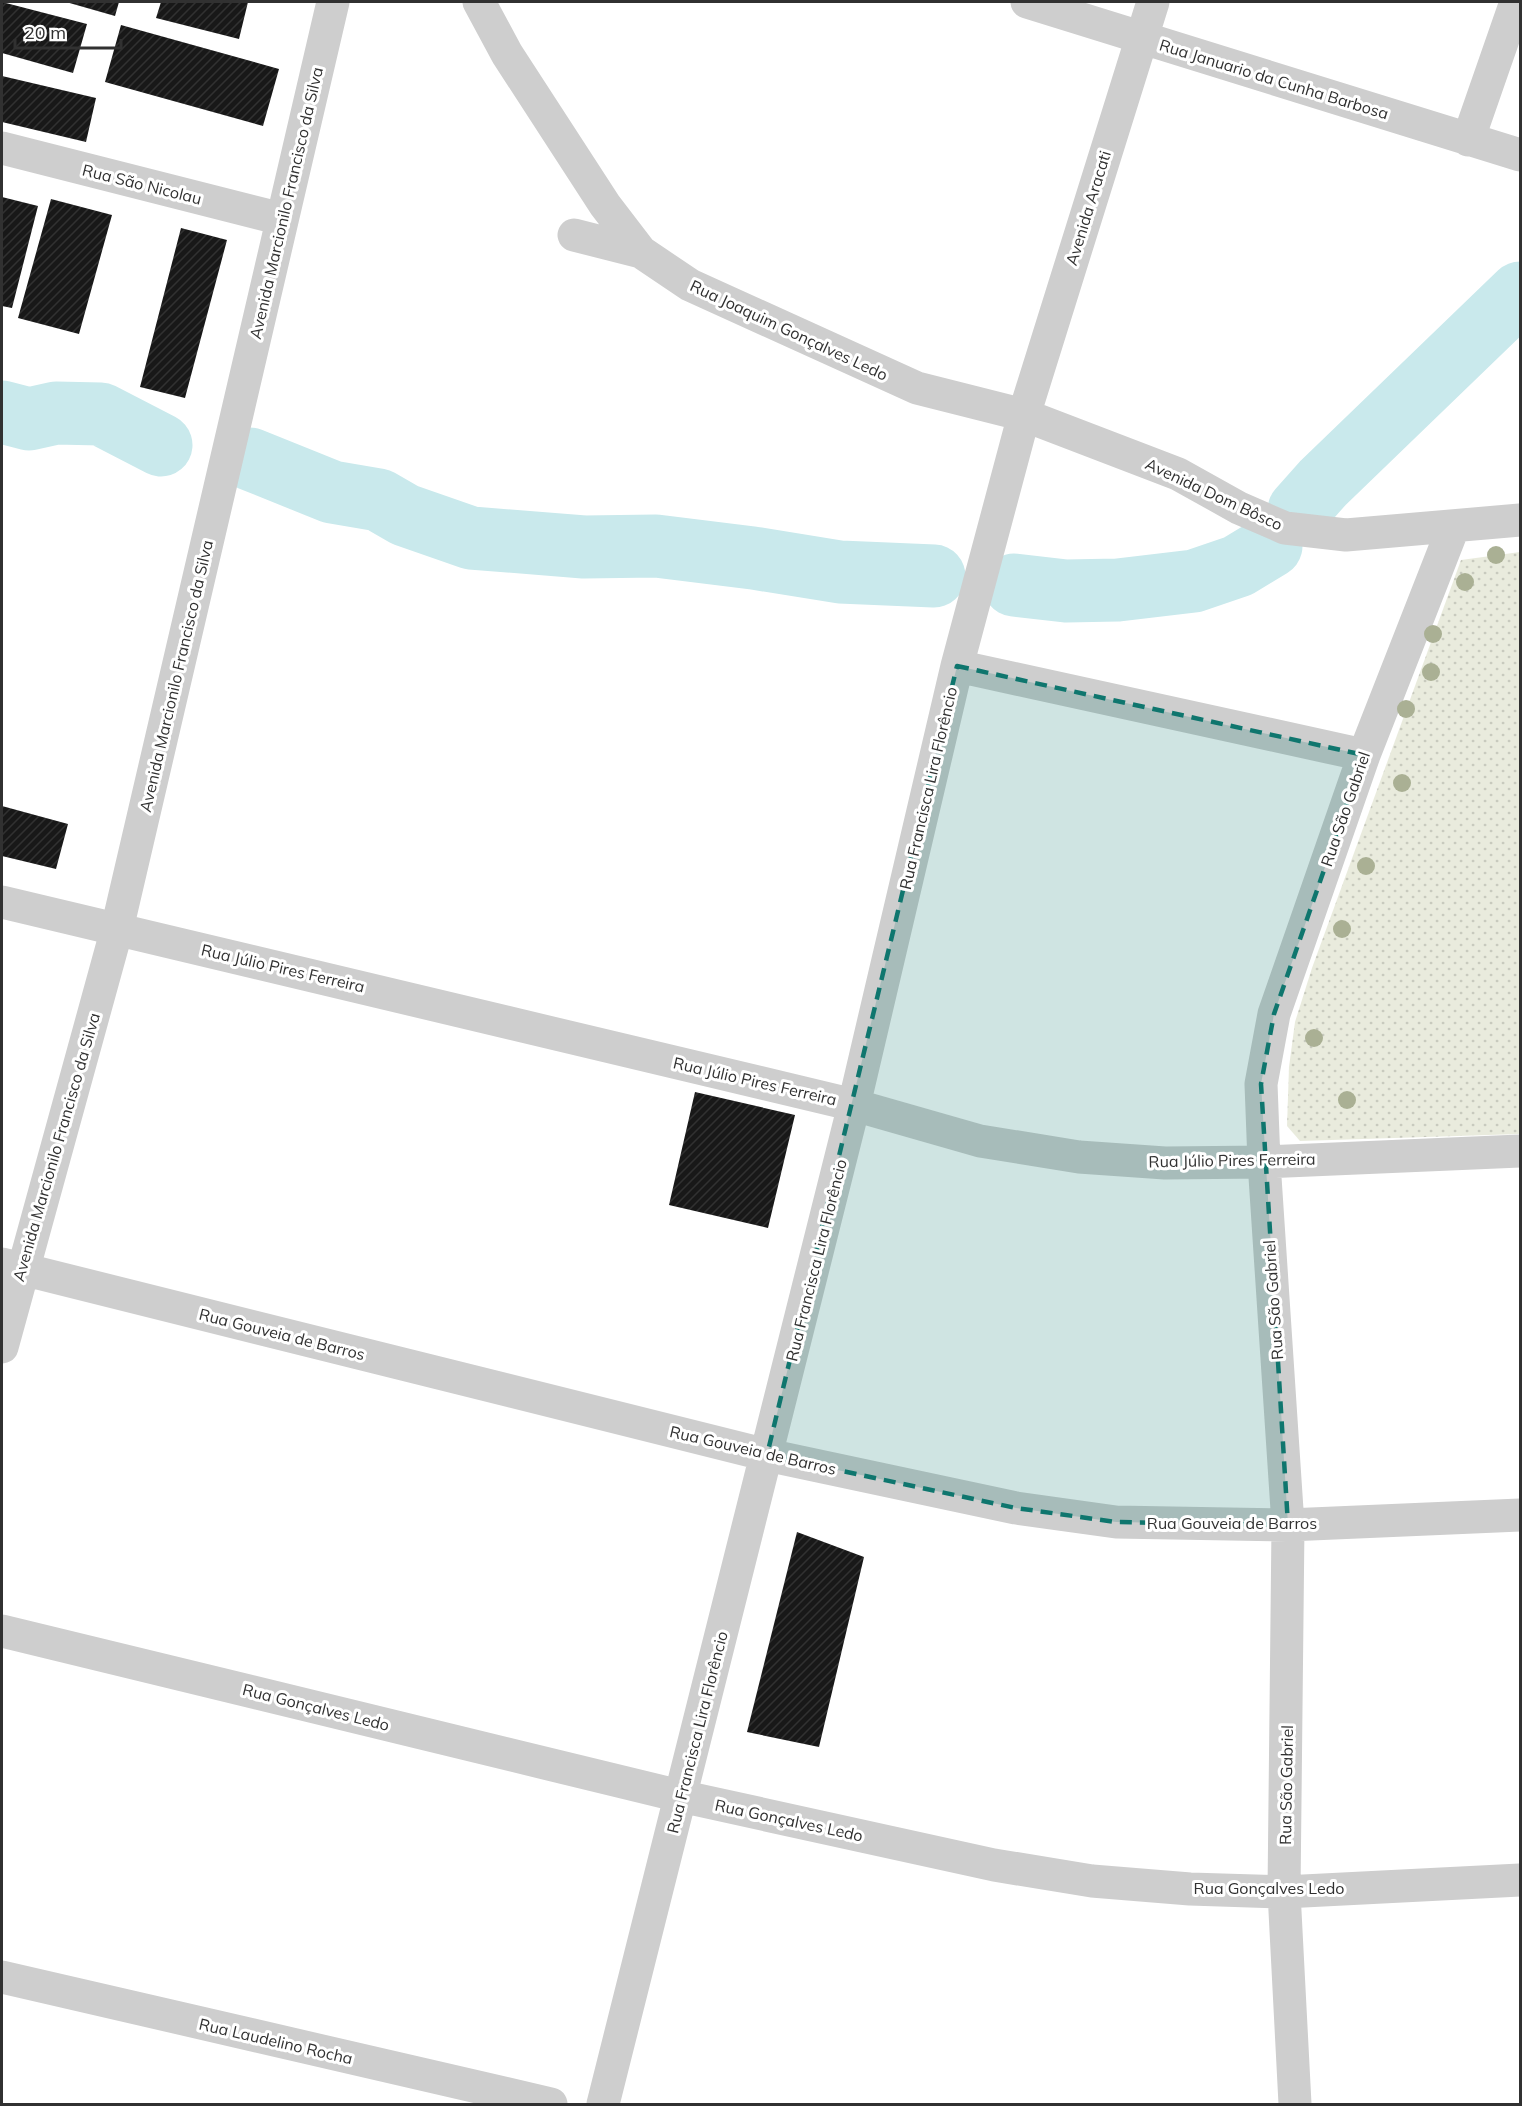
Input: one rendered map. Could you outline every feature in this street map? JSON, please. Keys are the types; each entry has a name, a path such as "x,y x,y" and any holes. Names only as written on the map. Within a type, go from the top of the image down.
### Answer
{"street":[{"name":"Avenida Marcionilo Francisco da Silva","path":"2,1347 12,1266 117,929 333,2"},
{"name":"Rua Joaquim Gonçalves Ledo","path":"479,2 507,54 604,205 641,252 690,285 917,388 1024,415"},
{"name":"Rua Januario da Cunha Barbosa","path":"1027,2 1521,155"},
{"name":"Avenida Aracati","path":"1024,415 1153,2"},
{"path":"1468,140 1516,2"},
{"name":"Rua São Nicolau","path":"2,148 282,219"},
{"path":"574,235 641,252"},
{"name":"Avenida Dom Bôsco","path":"1024,415 1178,474 1239,508 1285,528 1346,536 1521,520"},
{"name":"Rua Francisca Lira Florêncio","path":"603,2104 768,1455 854,1105 957,666 1024,415"},
{"name":"Rua São Gabriel","path":"1295,2104 1284,1892 1288,1525 1261,1084 1274,1014 1364,755 1453,528"},
{"path":"957,666 1364,755"},
{"name":"Rua Júlio Pires Ferreira","path":"2,902 854,1105 980,1141 1079,1157 1165,1163 1264,1162 1521,1151"},
{"name":"Rua Gouveia de Barros","path":"12,1266 768,1455 1016,1508 1116,1522 1288,1525 1521,1515"},
{"name":"Rua Gonçalves Ledo","path":"2,1631 680,1796 994,1865 1092,1881 1190,1889 1284,1892 1521,1880"},
{"name":"Rua Laudelino Rocha","path":"2,1977 551,2104"}],"highlighted area":[{"path":"957,666 1364,755 1274,1014 1261,1084 1288,1525 1116,1522 1016,1508 767,1455"}],"shaded area":[{"path":"1520,552 1520,1134 1300,1141 1287,1126 1289,1067 1295,1022 1312,968 1461,560"}],"building":[{"path":"2,2 87,24 73,73 2,53"},
{"path":"66,2 119,2 115,16"},
{"path":"161,2 248,2 239,39 156,18"},
{"path":"121,25 279,69 263,126 105,82"},
{"path":"2,76 96,98 86,142 2,122"},
{"path":"2,197 38,206 12,308 2,306"},
{"path":"51,199 112,215 79,334 18,318"},
{"path":"181,228 227,240 185,398 140,387"},
{"path":"2,806 68,824 56,869 2,856"},
{"path":"695,1092 795,1115 768,1228 669,1205"},
{"path":"797,1532 864,1557 819,1747 747,1732"}],"waterway":[{"path":"1299,510 1323,483 1520,293"},
{"path":"2,412 29,419 56,413 101,414 161,445"},
{"path":"250,459 332,492 379,500 405,515 471,538 584,547 656,546 840,572 934,576"},
{"path":"1014,585 1066,591 1118,590 1194,581 1238,566 1271,546"}]}
